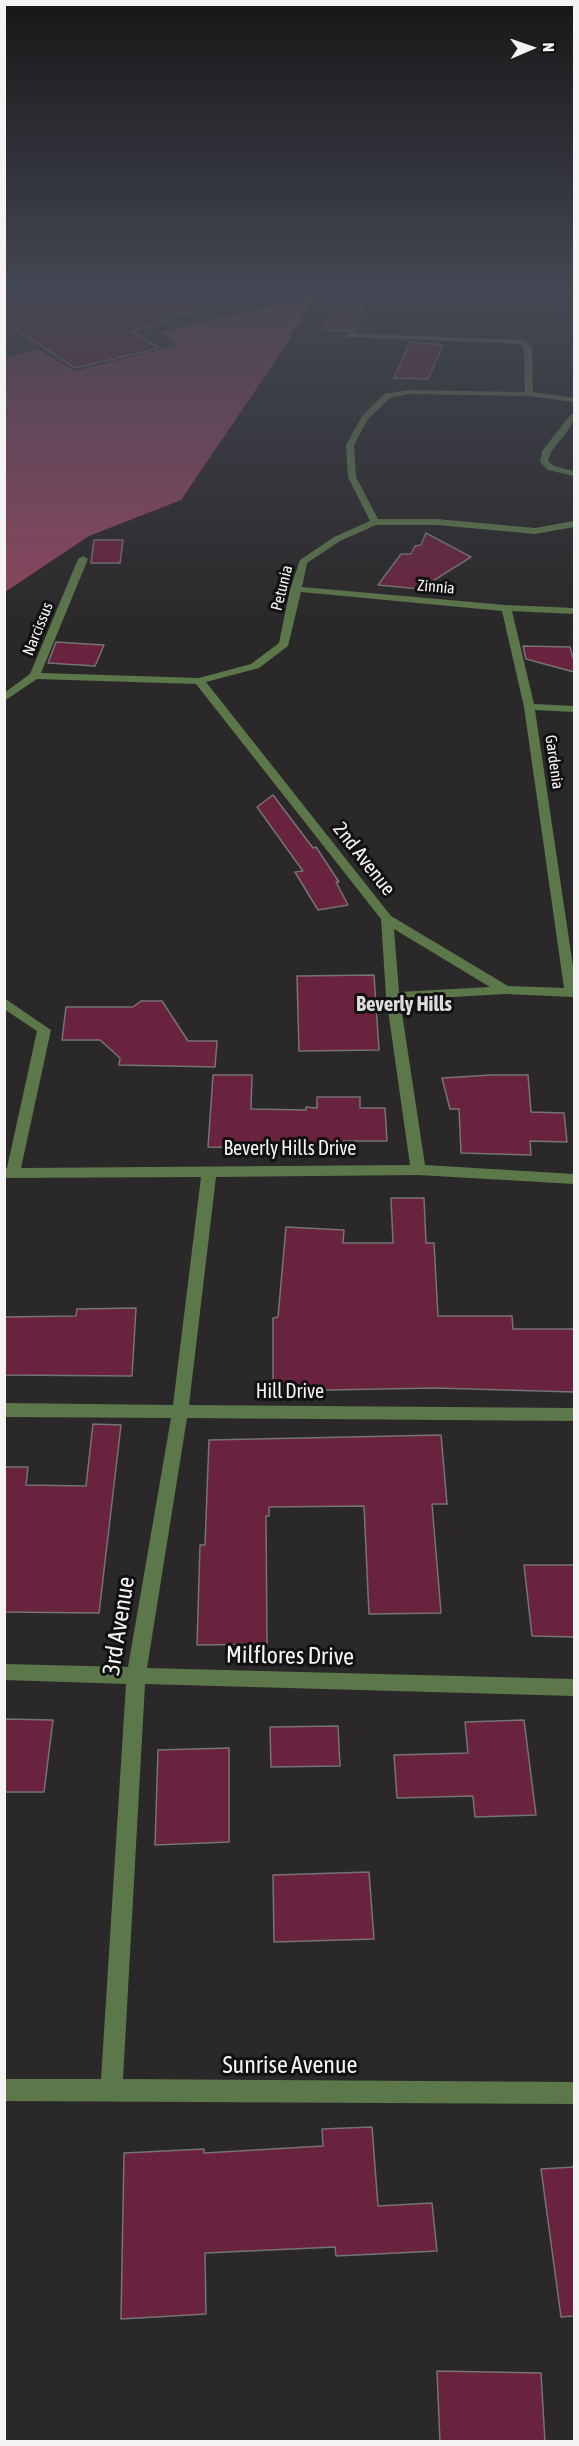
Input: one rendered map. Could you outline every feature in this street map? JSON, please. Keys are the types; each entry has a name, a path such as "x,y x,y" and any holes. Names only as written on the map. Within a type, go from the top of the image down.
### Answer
{"street":[{"path":"375,522 352,477 350,445 365,418 380,403"},
{"path":"574,416 546,451 544,462 551,468 574,472"},
{"name":"Petunia","path":"35,676 199,681 255,666 284,644 303,562 337,539 375,522 437,522 535,531 574,524"},
{"name":"Narcissus","path":"4,698 35,676 83,559"},
{"name":"Zinnia","path":"295,589 506,608 574,611"},
{"name":"Gardenia","path":"506,608 530,707 573,993"},
{"name":"2nd Avenue","path":"199,681 387,919 393,996 418,1170"},
{"path":"530,707 574,709"},
{"path":"387,919 505,990"},
{"path":"393,996 505,990 573,993"},
{"path":"4,1002 8,1002 44,1030 9,1173"},
{"name":"Beverly Hills Drive","path":"9,1173 418,1170 574,1179"},
{"name":"3rd Avenue","path":"111,2092 136,1677 180,1412 209,1171"},
{"name":"Hill Drive","path":"4,1410 574,1414"},
{"name":"Milflores Drive","path":"4,1672 574,1688"},
{"name":"Sunrise Avenue","path":"4,2090 574,2092"}],"shaded area":[{"path":"5,403 247,403 181,500 89,536 5,592 4,412 8,410 5,408"}],"building":[{"path":"426,533 471,557 420,589 378,585 401,554 411,554 415,546 421,545"},
{"path":"94,540 123,540 120,563 91,563"},
{"path":"56,642 104,645 95,666 48,663"},
{"path":"523,646 570,647 574,672 526,659"},
{"path":"273,795 313,848 316,847 339,882 336,882 348,905 318,910 295,872 303,871 257,807"},
{"path":"374,975 379,1050 299,1051 297,976"},
{"path":"141,1001 162,1001 188,1041 217,1041 215,1067 119,1065 120,1058 100,1040 62,1040 66,1007 133,1007"},
{"path":"213,1075 252,1075 251,1109 306,1110 306,1107 317,1108 317,1097 360,1097 360,1108 385,1108 387,1141 344,1141 344,1150 208,1147"},
{"path":"528,1075 531,1112 564,1113 567,1142 530,1141 531,1155 461,1153 459,1109 450,1109 442,1078"},
{"path":"391,1198 424,1198 426,1243 434,1243 438,1316 512,1316 513,1329 574,1329 574,1392 436,1388 273,1391 273,1318 278,1317 286,1227 344,1230 343,1243 393,1243"},
{"path":"136,1308 132,1376 4,1375 4,1317 76,1316 77,1309"},
{"path":"93,1424 121,1425 99,1613 4,1612 4,1467 28,1467 26,1485 86,1486"},
{"path":"441,1435 447,1504 432,1504 441,1613 369,1614 364,1506 269,1507 269,1516 266,1516 267,1644 197,1645 200,1545 205,1545 209,1440"},
{"path":"524,1565 574,1565 574,1637 532,1636"},
{"path":"4,1719 53,1720 44,1792 4,1792"},
{"path":"524,1720 536,1815 475,1817 473,1796 397,1798 394,1755 468,1753 465,1722"},
{"path":"338,1726 340,1766 271,1767 270,1727"},
{"path":"229,1748 229,1842 155,1845 158,1750"},
{"path":"369,1872 374,1939 274,1942 273,1875"},
{"path":"372,2127 378,2206 432,2203 437,2251 336,2256 335,2247 205,2253 206,2314 121,2319 124,2153 204,2149 204,2153 323,2146 322,2129"},
{"path":"574,2167 574,2316 561,2317 541,2169"},
{"path":"437,2371 541,2373 545,2442 440,2442"}],"district":[{"name":"Beverly Hills","path":"404,1004"}]}
